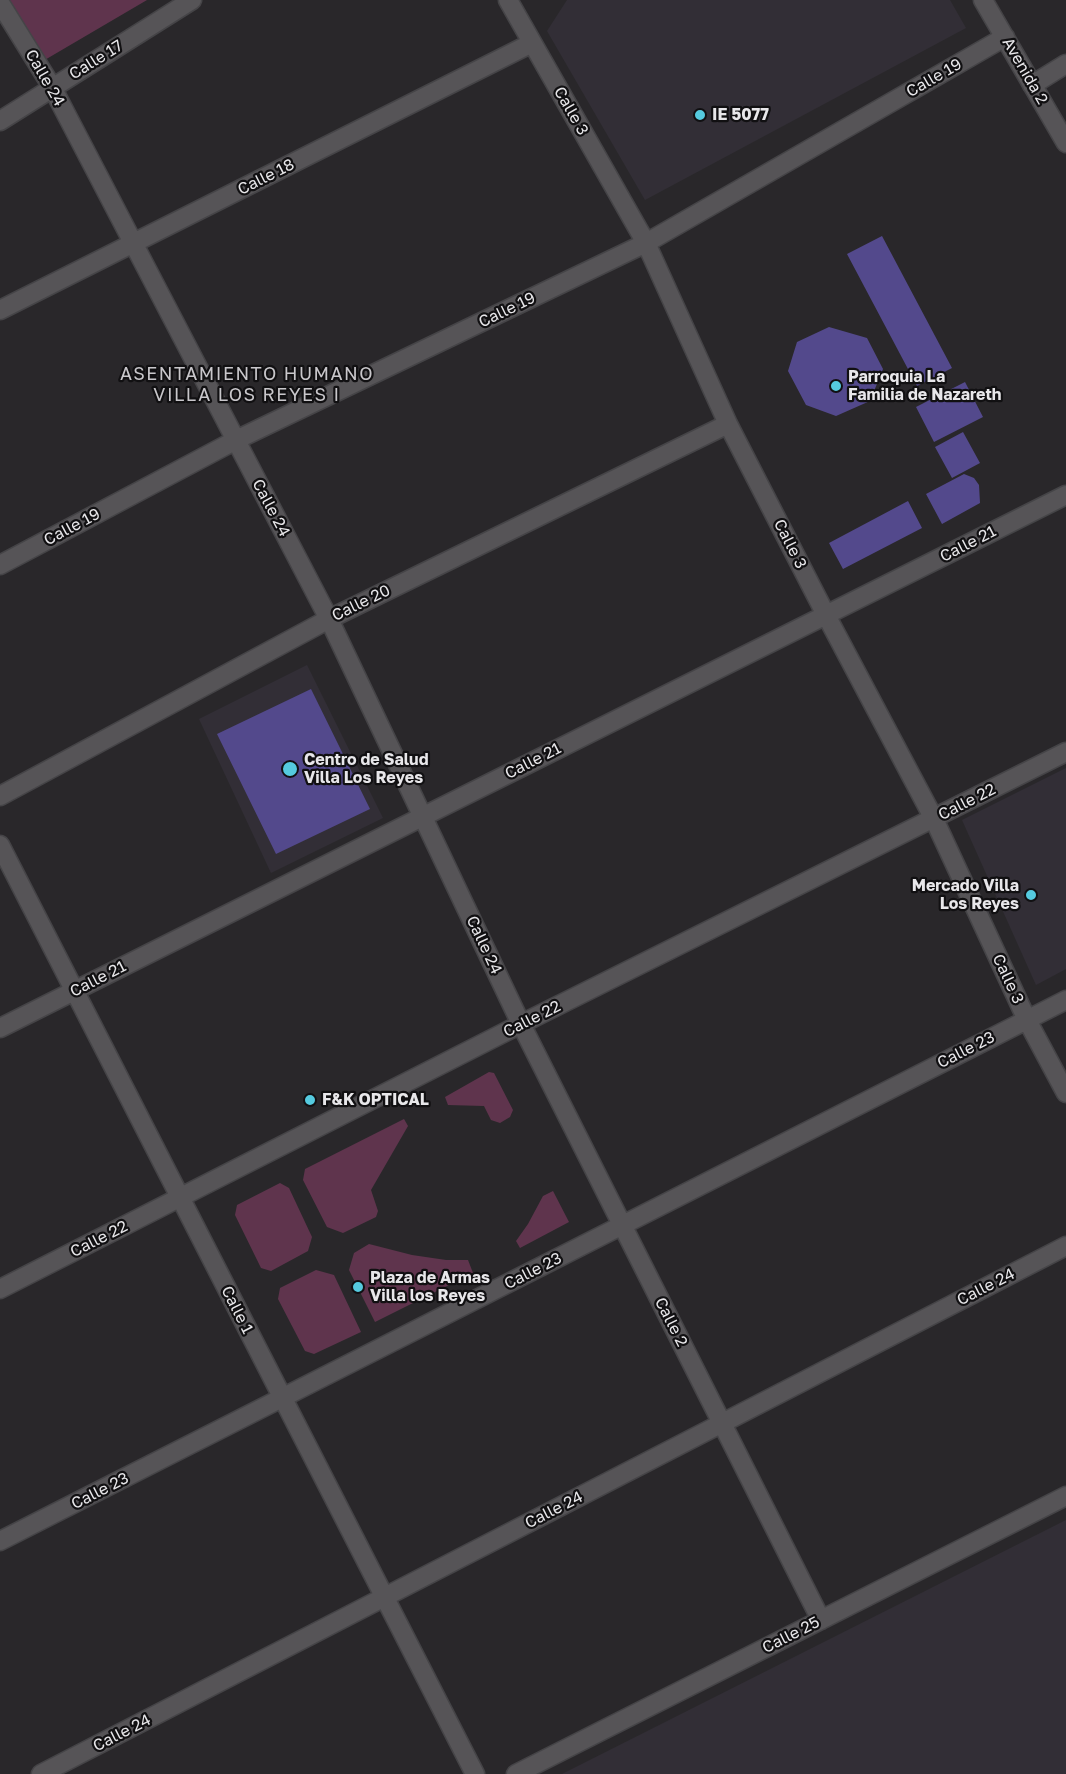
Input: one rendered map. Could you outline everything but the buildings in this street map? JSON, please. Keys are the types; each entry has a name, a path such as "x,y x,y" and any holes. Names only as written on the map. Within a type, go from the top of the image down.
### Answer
{"street":[{"name":"Calle 17","path":"0,121 192,0"},
{"name":"Calle 3","path":"508,0 646,243 728,424 934,819 1027,1020 1066,1093"},
{"name":"Avenida 2","path":"983,0 1066,143"},
{"name":"Calle 24","path":"0,3 52,87 329,619 521,1024"},
{"name":"Calle 19","path":"0,565 236,440 646,243 1005,38"},
{"name":"Calle 18","path":"0,310 532,43"},
{"path":"1032,85 1066,64"},
{"name":"Calle 20","path":"0,796 329,619 728,424"},
{"name":"Calle 21","path":"0,1028 1066,495"},
{"name":"Calle 22","path":"0,1289 521,1024 1066,752"},
{"name":"Calle 1","path":"0,845 475,1774"},
{"name":"Calle 23","path":"0,1541 1066,1000"},
{"name":"Calle 2","path":"521,1024 821,1620"},
{"name":"Calle 24","path":"41,1774 1066,1246"},
{"name":"Calle 25","path":"516,1774 1066,1496"}],"shaded area":[{"path":"9,0 147,0 43,61"},
{"name":"IE 5077","path":"567,0 950,0 966,28 645,200 547,31"},
{"name":"Centro de Salud Villa Los Reyes","path":"307,665 383,818 271,873 199,719"},
{"name":"Mercado Villa Los Reyes","path":"1066,768 1066,969 1036,985 962,820"},
{"path":"489,1072 494,1073 513,1110 510,1117 500,1123 491,1120 484,1106 448,1105 445,1097"},
{"path":"404,1119 408,1126 371,1190 378,1211 376,1217 343,1233 327,1227 303,1180 305,1169"},
{"path":"280,1183 289,1188 312,1237 308,1251 271,1271 261,1268 235,1215 237,1205"},
{"path":"553,1191 569,1222 520,1248 516,1241 543,1196"},
{"path":"369,1244 412,1255 446,1260 468,1260 473,1273 375,1322 349,1270 354,1253"},
{"path":"316,1270 334,1275 361,1332 314,1354 305,1351 278,1299 280,1288"},
{"path":"1066,1520 1066,1774 562,1774"}],"place":[{"name":"IE 5077","path":"700,115"},
{"name":"Parroquia La Familia de Nazareth","path":"836,386"},
{"name":"Centro de Salud Villa Los Reyes","path":"290,769"},
{"name":"Mercado Villa Los Reyes","path":"1031,895"},
{"name":"F&K OPTICAL","path":"310,1100"},
{"name":"Plaza de Armas Villa los Reyes","path":"358,1287"}],"district":[{"name":"ASENTAMIENTO HUMANO VILLA LOS REYES I","path":"247,384"}]}
